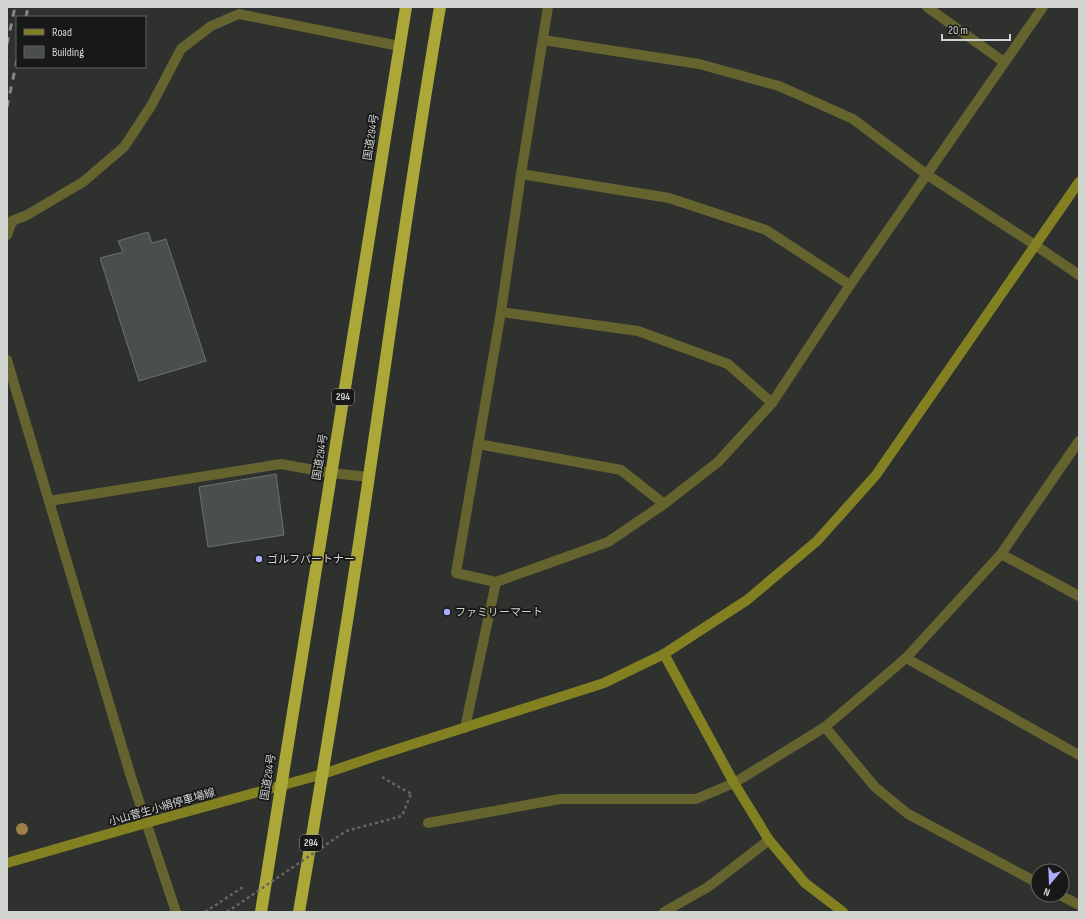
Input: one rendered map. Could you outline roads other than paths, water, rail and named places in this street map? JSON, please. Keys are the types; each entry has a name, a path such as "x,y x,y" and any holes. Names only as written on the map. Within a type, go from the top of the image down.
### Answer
{"highway":[{"name":"国道294号","path":"261,912 330,473 406,7"},
{"name":"294","path":"299,912 323,774 369,477 421,116 440,7"}],"street":[{"path":"548,7 521,174 501,312 456,573 496,582 608,542 664,504 718,462 772,403 850,285 1043,7"},
{"path":"927,7 1004,62"},
{"path":"7,235 12,221 27,215 83,182 124,148 151,106 181,49 211,26 239,14 399,46"},
{"path":"543,40 699,64 779,86 853,120 926,174 1079,275"},
{"path":"521,174 669,198 766,230 850,285"},
{"name":"小山菅生小絹停車場線","path":"7,863 323,774 604,683 664,654 747,600 817,541 876,474 1079,182"},
{"path":"501,312 638,331 728,364 772,403"},
{"path":"7,360 146,823 176,912"},
{"path":"428,823 560,799 696,799 734,783 825,727 906,658 1000,554 1078,443"},
{"path":"478,444 622,470 664,504"},
{"path":"49,501 281,464 330,473 369,477"},
{"path":"1000,554 1079,596"},
{"path":"465,728 496,582"},
{"path":"664,654 734,783 769,840 804,883 843,912"},
{"path":"906,658 1079,755"},
{"path":"825,727 875,787 908,814 1030,879"},
{"path":"664,912 708,887 769,840"},
{"path":"1070,900 1079,905"}],"railway":[{"path":"7,44 15,7"},
{"path":"26,16 28,7"},
{"path":"7,107 16,65"}],"place":[{"name":"ゴルフパートナー","path":"259,559"},
{"name":"ファミリーマート","path":"447,612"}]}
